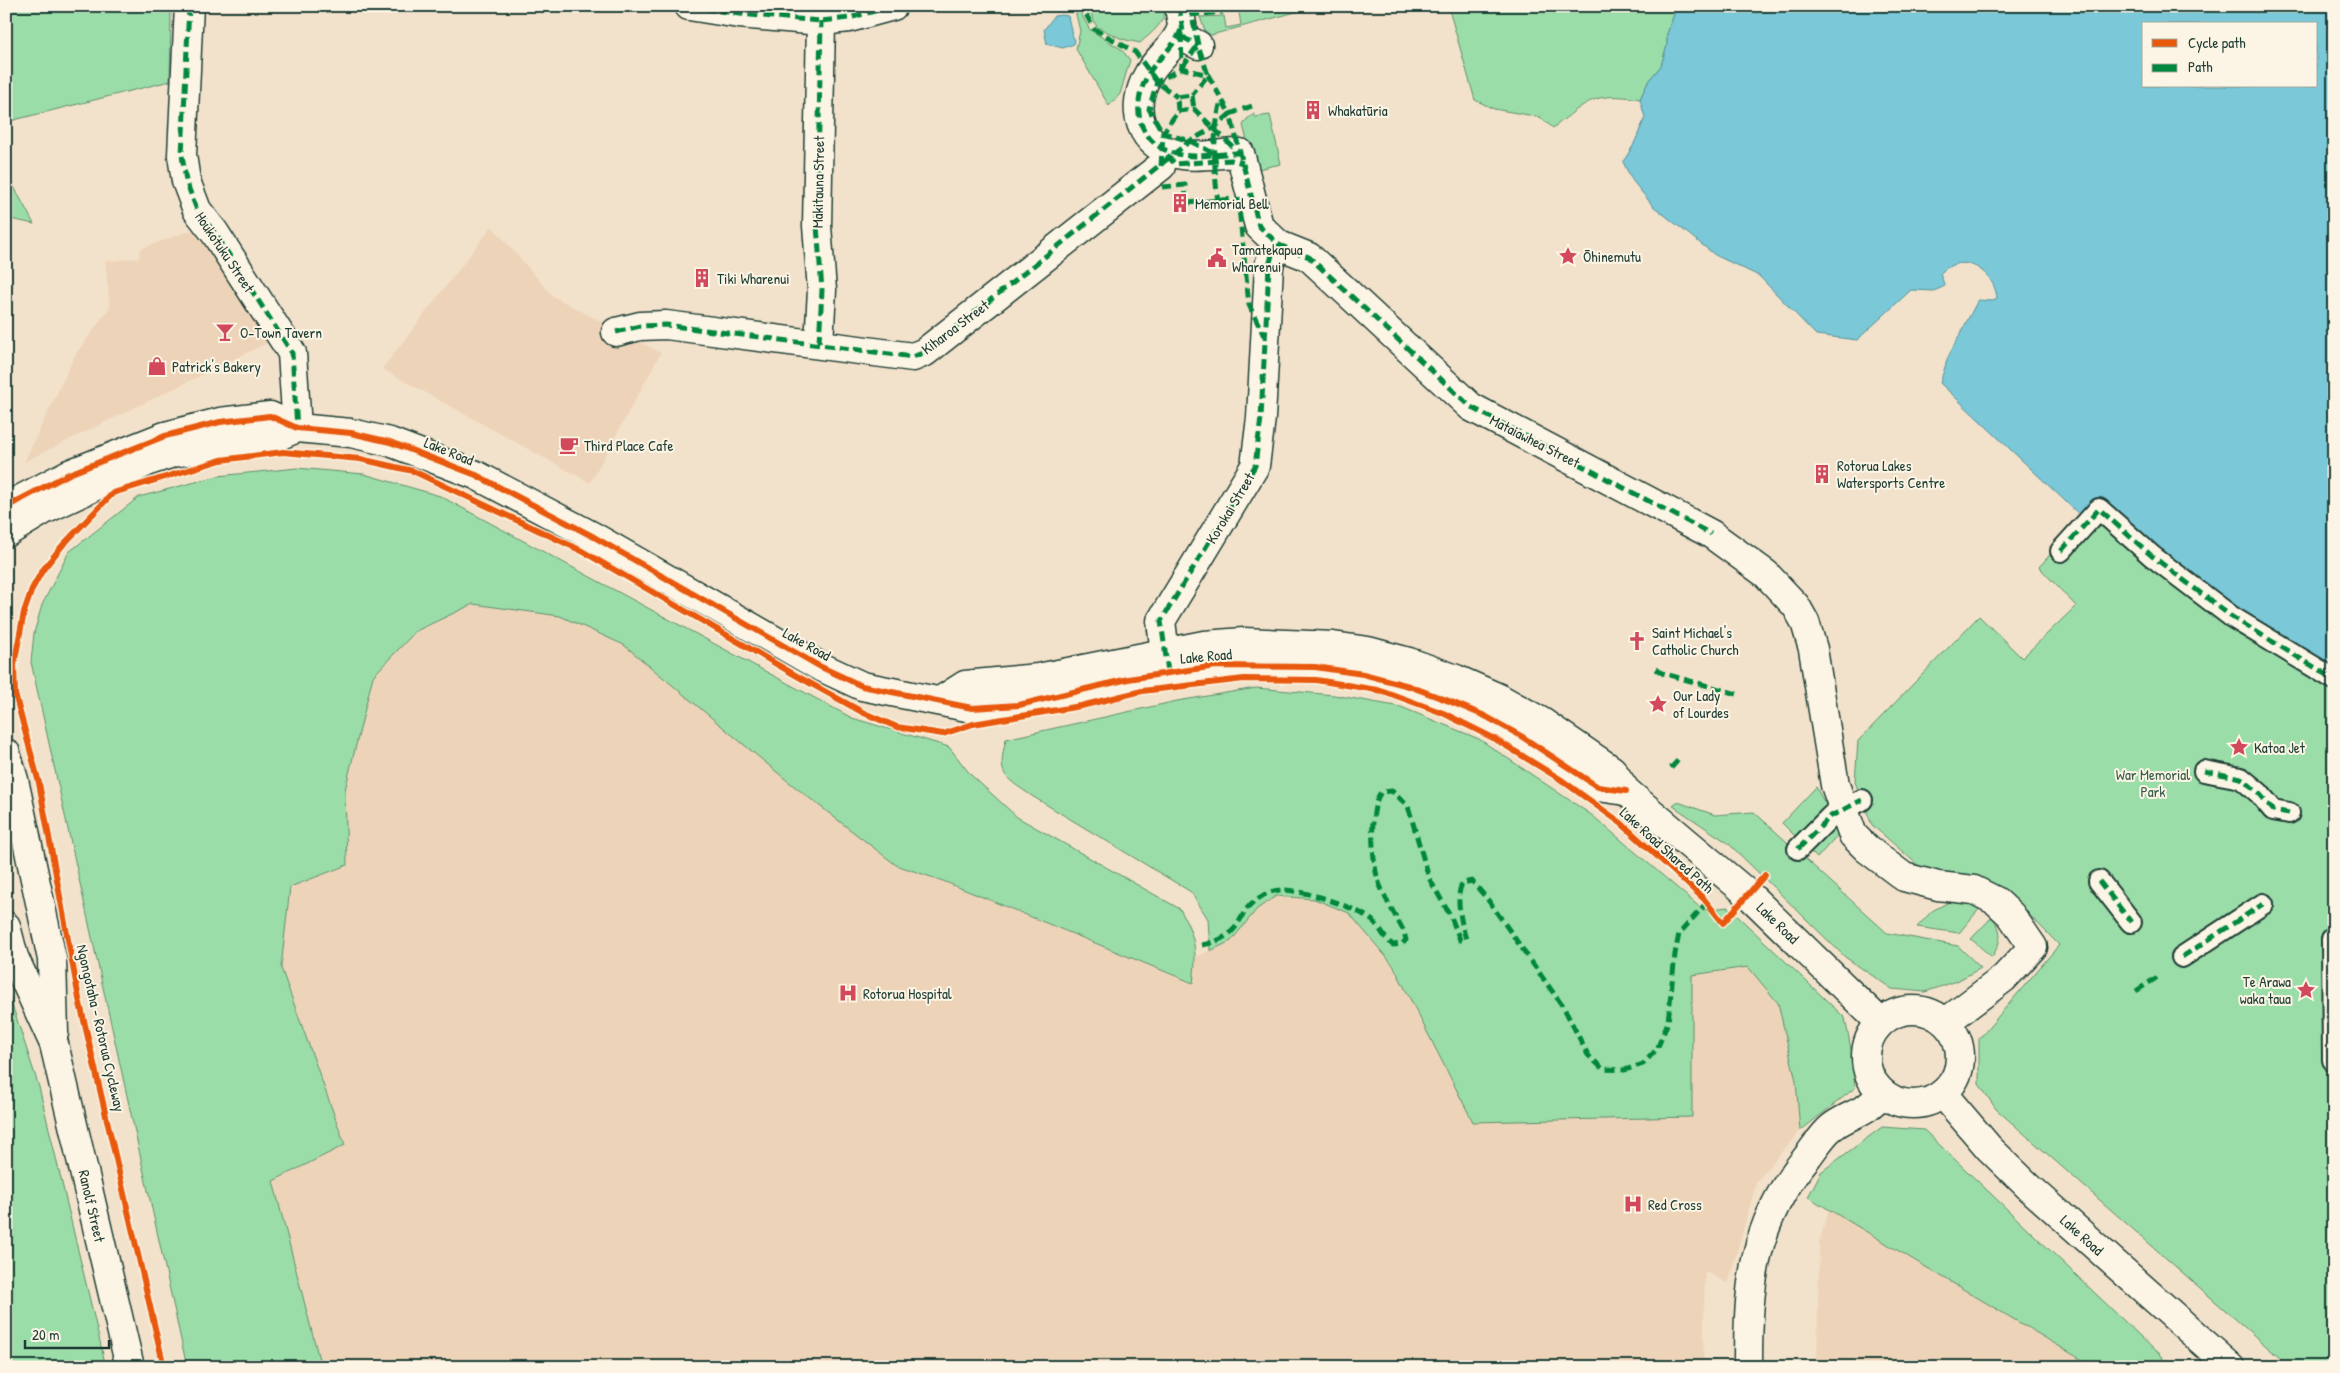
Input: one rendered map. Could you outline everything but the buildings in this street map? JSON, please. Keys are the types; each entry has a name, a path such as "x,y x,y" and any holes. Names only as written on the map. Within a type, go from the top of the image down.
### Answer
{"street":[{"name":"Houkotuku Street","path":"189,6 182,155 186,181 197,210 292,353 297,428"},
{"path":"689,6 731,13 821,21 849,18 894,6"},
{"name":"Mataiawhea Street","path":"1180,18 1184,38 1198,45 1181,48 1157,63 1142,90 1138,112 1139,120 1153,143 1162,149 1182,155 1240,153 1259,226 1279,245 1309,257 1471,407 1674,512 1733,548 1766,574 1796,606 1805,622 1813,649 1836,784 1853,804 1854,835 1859,842 1896,873 1912,881 1974,890 1996,900 2011,915 2033,947 2004,978 1946,1022"},
{"name":"Makitauna Street","path":"819,343 822,290 817,226 821,21"},
{"name":"Kiharoa Street","path":"616,332 640,326 666,325 819,343 913,357 925,352 1161,166"},
{"name":"Korokai Street","path":"1166,662 1161,621 1255,466 1261,418 1269,266 1272,255 1279,245"},
{"name":"Lake Road","path":"6,507 69,474 165,436 220,422 270,416 297,428 366,436 431,456 510,492 594,537 819,666 862,686 910,697 940,700 965,685 1166,662 1244,642 1292,642 1365,662 1428,669 1499,698 1542,722 1612,770 1626,792 1748,894 1880,1022"},
{"name":"Lake Road","path":"6,533 44,510 148,461 174,453 271,439 297,428"},
{"path":"2060,551 2099,509 2152,556 2232,618 2334,679"},
{"name":"Ranolf Street","path":"6,753 14,780 52,958 54,1044"},
{"path":"2204,771 2241,778 2259,793 2273,810 2289,813"},
{"path":"1798,850 1831,816 1853,804"},
{"path":"2099,881 2131,922"},
{"path":"2182,957 2262,904"},
{"name":"Ranolf Street","path":"6,926 14,957 54,1044 130,1367"},
{"path":"2332,939 2333,1060"},
{"path":"1906,1010 1920,1010 1934,1014 1946,1022 1956,1035 1960,1051 1960,1067 1954,1082 1943,1094 1929,1102 1913,1104 1897,1102 1883,1094 1868,1072 1865,1059 1867,1045 1872,1033 1880,1022 1892,1014 1906,1010"},
{"path":"1748,1367 1748,1320 1753,1274 1757,1252 1777,1200 1794,1172 1832,1127 1866,1108 1883,1094"},
{"name":"Lake Road","path":"1943,1094 1989,1148 2029,1187 2230,1367"}],"shaded area":[{"path":"492,226 553,296 661,353 590,483 382,369"},
{"path":"194,229 269,342 24,462 75,355 110,307 105,261 139,258 140,249"},
{"name":"Rotorua Hospital","path":"473,604 562,616 624,645 896,865 943,881 1192,983 1196,957 1231,941 1257,909 1276,896 1313,899 1349,913 1393,965 1473,1122 1692,975 1749,967 1778,1003 1796,1081 1800,1131 1757,1181 1728,1284 1705,1271 1703,1367 321,1367 272,1181 345,1145 281,968 290,887 347,865 345,790 373,676 416,631"},
{"path":"1829,1208 2094,1367 1817,1367 1819,1243"}],"green space":[{"path":"6,6 171,6 170,81 6,122"},
{"path":"1087,6 1166,6 1160,23 1140,43 1122,39 1097,27"},
{"path":"1238,6 1318,6 1211,35 1205,31 1200,17 1224,16 1226,28 1241,25"},
{"path":"1448,6 1677,6 1667,34 1667,45 1661,66 1649,80 1640,99 1612,97 1592,100 1553,128 1540,117 1494,109 1475,100"},
{"path":"1075,10 1080,12 1090,30 1121,49 1130,60 1120,94 1109,106 1076,49 1080,31"},
{"path":"1254,114 1255,117 1270,115 1281,164 1258,169 1255,173 1243,125"},
{"path":"6,172 34,224 6,218"},
{"path":"297,468 364,474 440,496 852,718 949,747 970,774 1017,817 1180,909 1194,944 1193,983 943,881 896,865 790,783 624,645 560,616 473,604 416,631 373,676 345,790 347,865 290,887 281,968 345,1145 273,1181 321,1367 187,1367 31,662 34,633 42,605 69,552 139,497 218,476"},
{"name":"War Memorial Park","path":"2099,500 2334,672 2334,1367 2290,1367 1996,1109 1979,1084 1979,1039 2059,945 2009,894 1989,883 1919,866 1872,825 1855,782 1858,741 1979,616 2022,658 2076,606 2039,567"},
{"path":"1256,688 1334,695 1401,707 1479,739 1593,816 1703,910 1728,907 1845,1018 1852,1054 1855,1088 1800,1131 1796,1081 1778,1003 1748,967 1692,975 1692,1117 1473,1122 1393,965 1349,913 1314,899 1276,896 1257,909 1231,941 1210,951 1208,919 1191,892 1032,796 1014,784 1005,774 1003,768 1003,751 1006,739 1177,701"},
{"path":"1816,787 1840,832 1817,858 1782,823"},
{"path":"1678,802 1715,815 1754,812 1887,933 1958,946 1981,968 1957,981 1925,992 1892,989 1845,957 1728,843 1673,806"},
{"path":"1949,902 1966,903 1980,908 1959,933 1917,927 1932,911"},
{"path":"1992,917 2000,932 2000,937 1992,957 1971,939"},
{"path":"6,986 39,1087 106,1367 6,1367"},
{"path":"1882,1127 1924,1130 2163,1358 2161,1367 2094,1367 1808,1197 1821,1172"}],"water":[{"path":"1677,6 2334,6 2334,672 2219,601 2100,499 2083,518 1940,383 1948,357 1978,300 1993,301 1997,298 1995,288 1990,279 1975,266 1957,264 1948,267 1940,274 1945,286 1934,291 1911,290 1857,340 1816,335 1759,276 1715,255 1653,206 1632,180 1623,162 1633,146 1645,118 1640,99 1649,80 1661,66 1667,45 1667,34"},
{"path":"1054,16 1068,16 1075,40 1074,44 1063,48 1047,44 1044,30"}],"marked path":[{"path":"189,6 182,155 186,181 197,210 215,233 292,353 297,428"},
{"path":"689,6 739,14 821,21 849,18 893,6"},
{"path":"971,8 976,6"},
{"path":"1076,6 1082,7 1094,29 1135,52 1157,82 1177,97"},
{"path":"1179,6 1184,38 1198,45"},
{"path":"1190,6 1198,45 1208,75 1192,95"},
{"path":"1190,15 1223,12"},
{"path":"819,343 822,290 817,226 821,21"},
{"path":"1181,30 1174,42 1153,67 1143,86 1139,100 1142,125 1147,135 1167,151 1189,156 1240,153"},
{"path":"1181,33 1182,68"},
{"path":"1182,67 1198,45"},
{"path":"616,332 640,326 666,325 913,357 925,352 1190,141 1215,127 1230,114 1208,75 1182,68 1157,82 1149,109 1163,133 1190,141 1213,153"},
{"path":"1161,166 1163,133 1178,111 1177,97 1192,95 1194,109"},
{"path":"1218,204 1215,152 1216,127 1221,100"},
{"path":"1252,106 1230,114 1259,226 1279,245 1309,257 1471,407 1711,534"},
{"path":"1178,111 1194,109 1238,152"},
{"path":"1167,155 1175,164 1231,160 1243,163"},
{"path":"1162,187 1185,185 1186,203 1233,199"},
{"path":"1238,198 1249,305 1264,336"},
{"path":"1168,672 1161,621 1255,466 1261,418 1269,266 1272,255 1279,245"},
{"path":"2061,551 2099,509 2152,556 2232,617 2334,679"},
{"path":"1656,669 1662,673 1737,694"},
{"path":"1671,768 1680,758"},
{"path":"2204,771 2241,778 2259,793 2273,810 2289,813"},
{"path":"1202,945 1230,933 1250,905 1264,895 1280,890 1302,892 1343,905 1374,922 1393,945 1402,944 1406,940 1404,932 1379,883 1375,868 1373,845 1373,820 1377,799 1381,792 1392,791 1408,806 1429,878 1451,917 1460,940 1466,939 1459,902 1460,888 1463,883 1472,881 1488,900 1564,1008 1588,1055 1603,1069 1625,1070 1643,1064 1657,1049 1668,1022 1679,934 1707,902"},
{"path":"1798,849 1831,816 1862,800"},
{"path":"2099,881 2131,922"},
{"path":"2182,957 2263,904"},
{"path":"2332,939 2333,1060"},
{"path":"2136,991 2159,976"}],"cycle path":[{"path":"6,507 69,474 165,436 220,422 270,416 297,428 351,433 390,442 476,475 594,537 819,666 862,686 972,708 1019,705 1128,679 1216,666 1315,667 1363,674 1409,686 1449,701 1485,716 1521,736 1598,787 1626,791"},
{"name":"Lake Road Shared Path","path":"164,1367 79,999 39,783 15,694 14,665 24,612 32,589 42,571 62,546 113,493 221,460 283,452 360,459 413,471 582,551 797,676 864,713 897,727 943,734 973,724 1081,706 1142,691 1244,679 1316,680 1383,691 1443,713 1495,739 1560,779 1621,823 1704,899 1723,923 1765,875"}],"place":[{"name":"Whakatūria","path":"1313,110"},
{"name":"Memorial Bell","path":"1180,203"},
{"name":"Ōhinemutu","path":"1568,256"},
{"name":"Tamatekapua Wharenui","path":"1217,258"},
{"name":"Tiki Wharenui","path":"702,278"},
{"name":"O-Town Tavern","path":"225,332"},
{"name":"Patrick's Bakery","path":"157,366"},
{"name":"Third Place Cafe","path":"569,445"},
{"name":"Rotorua Lakes Watersports Centre","path":"1822,474"},
{"name":"Saint Michael's Catholic Church","path":"1637,641"},
{"name":"Our Lady of Lourdes","path":"1658,704"},
{"name":"Katoa Jet","path":"2239,747"},
{"name":"Te Arawa waka taua","path":"2306,990"},
{"name":"Rotorua Hospital","path":"848,993"},
{"name":"Red Cross","path":"1633,1204"}]}
